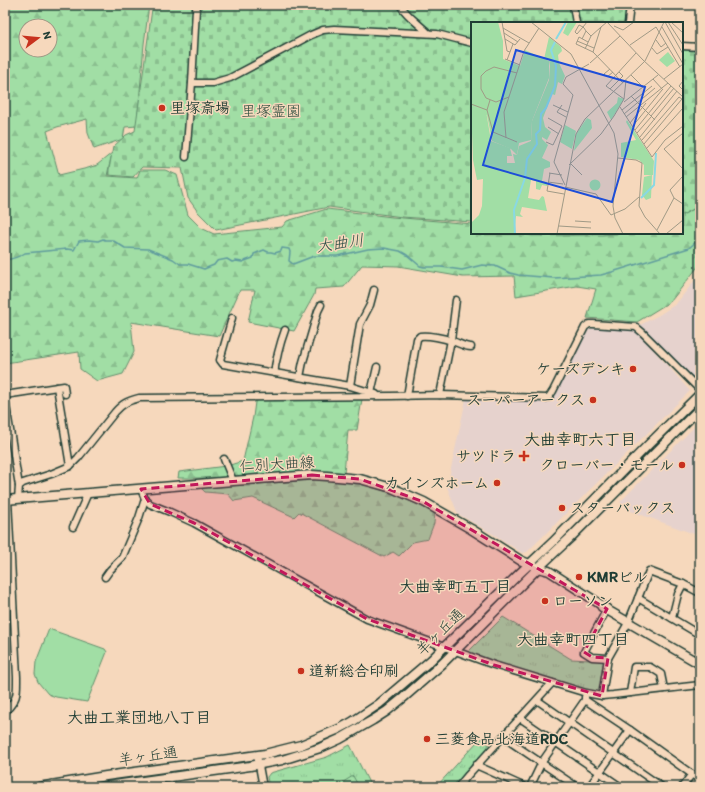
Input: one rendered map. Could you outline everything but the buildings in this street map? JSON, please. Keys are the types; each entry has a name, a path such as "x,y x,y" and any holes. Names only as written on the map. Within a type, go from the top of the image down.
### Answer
{"main road":[{"name":"羊ヶ丘通","path":"39,787 276,752 301,745 352,722 379,704 432,660 553,542 700,394"},
{"name":"羊ヶ丘通","path":"104,786 259,765 287,759 320,748 340,739 373,720 403,698 455,651 700,408"},
{"name":"仁別大曲線","path":"6,500 312,475 360,479 392,488 424,502 520,560 549,571 594,600 606,610 698,662"}],"street":[{"path":"186,157 196,9 198,5"},
{"path":"400,5 404,12 428,33"},
{"path":"573,5 576,22"},
{"path":"628,22 630,5"},
{"path":"192,83 213,83 230,78 323,30 428,33 471,43"},
{"path":"683,46 700,46"},
{"path":"350,386 360,324 370,305 374,290"},
{"path":"440,395 451,340 456,300"},
{"path":"300,378 308,341 321,305"},
{"path":"232,318 220,360 223,364 350,386 382,396"},
{"path":"19,486 23,483 70,466 122,405 139,398 440,395 549,397 585,327 589,324 636,328 643,333 700,390"},
{"path":"275,373 274,367 280,357 280,343 285,330"},
{"path":"407,396 417,339 420,336 451,340 466,347 471,347"},
{"path":"371,393 378,367"},
{"path":"5,395 64,386 65,394"},
{"path":"57,387 70,466"},
{"path":"5,399 19,486 18,499"},
{"path":"224,459 233,481"},
{"path":"141,489 145,499 150,504 194,523 367,619 494,665 586,693 602,696 613,696 700,685"},
{"path":"73,528 88,493"},
{"path":"105,577 122,558 139,518 145,499"},
{"path":"5,712 13,703 17,693 6,500"},
{"path":"602,696 608,658 628,623 649,571 683,584 700,593"},
{"path":"672,618 678,594 683,584"},
{"path":"638,598 700,635"},
{"path":"606,610 584,652 592,657 608,658"},
{"path":"698,662 700,653"},
{"path":"630,694 634,667 650,667 661,674 664,689"},
{"path":"459,787 476,765 552,683"},
{"path":"530,787 542,762 585,700 586,693"},
{"path":"537,700 662,787"},
{"path":"585,700 700,780"},
{"path":"520,718 621,787"},
{"path":"589,787 630,730"},
{"path":"503,737 577,787"},
{"path":"257,755 263,787"},
{"path":"476,765 524,787"},
{"path":"682,787 692,774"}],"highlighted area":[{"path":"312,475 360,479 424,502 607,609 584,652 592,657 608,658 602,696 494,665 367,619 194,523 150,504 141,489"}],"shaded area":[{"path":"699,275 700,381 698,384 640,325 676,304"},
{"path":"596,327 635,329 690,391 527,552 522,553 458,514 447,487 466,399 547,402 555,393 589,329"},
{"name":"クローバー・モール","path":"700,421 700,536 628,510 620,502"}],"green space":[{"path":"5,5 149,5 137,126 125,127 123,139 94,149 88,133 87,119 47,131 59,175 97,165 112,153 107,176 137,178 140,170 165,170 177,175 188,215 201,228 214,234 282,227 287,221 327,209 392,217 471,224 471,234 479,235 683,234 683,214 700,206 700,264 671,301 637,322 587,318 596,289 577,286 516,296 514,276 463,277 398,266 362,265 344,287 315,289 314,295 294,331 248,322 255,290 240,290 219,336 131,322 134,352 123,374 97,381 80,369 79,352 5,363"},
{"name":"里塚霊園","path":"160,5 627,5 625,22 471,22 471,222 402,217 329,207 216,230 198,212 188,198 182,168 142,167 133,177 108,175 113,147 126,135 135,131 152,9"},
{"path":"683,50 700,50 699,206 683,214"},
{"path":"521,234 614,234 602,235 532,236"},
{"path":"362,399 357,430 348,430 344,473 316,471 235,477 230,465 243,461 255,402 259,400"},
{"path":"226,466 227,478 178,478 179,472"},
{"path":"328,479 353,482 376,488 435,513 434,523 428,539 413,542 399,556 393,552 384,557 299,512 294,517 253,498 234,501 228,494 205,492 201,488"},
{"path":"503,617 571,659 590,660 592,657 608,658 602,696 465,655"},
{"path":"49,629 105,649 107,652 87,702 56,697 48,694 38,682 35,674 36,662"},
{"path":"483,738 490,746 473,763 454,787 436,787 477,742"},
{"path":"350,745 371,787 269,787 267,777 270,773 327,757"},
{"path":"353,776 359,787 335,787"}],"waterway":[{"name":"大曲川","path":"5,260 15,258 25,253 67,249 74,250 79,241 98,241 103,239 112,240 125,248 148,249 173,259 180,264 188,264 204,269 214,265 217,261 227,259 232,262 242,262 253,258 254,254 264,250 275,253 281,251 282,248 289,249 289,261 293,264 314,256 337,256 368,249 384,248 400,251 420,266 424,267 441,267 462,270 482,265 495,266 518,275 554,278 601,275 612,272 689,248 700,237"}],"place":[{"name":"里塚斎場","path":"162,108"},
{"name":"ケーズデンキ","path":"633,369"},
{"name":"スーパーアークス","path":"593,400"},
{"name":"サツドラ","path":"524,456"},
{"name":"クローバー・モール","path":"682,465"},
{"name":"カインズホーム","path":"497,483"},
{"name":"スターバックス","path":"562,508"},
{"name":"KMRビル","path":"579,577"},
{"name":"ローソン","path":"545,601"},
{"name":"道新総合印刷","path":"301,671"},
{"name":"三菱食品北海道RDC","path":"427,739"}],"district":[{"name":"大曲幸町六丁目","path":"580,439"},
{"name":"大曲幸町五丁目","path":"455,586"},
{"name":"大曲幸町四丁目","path":"573,639"},
{"name":"大曲工業団地八丁目","path":"139,717"}]}
